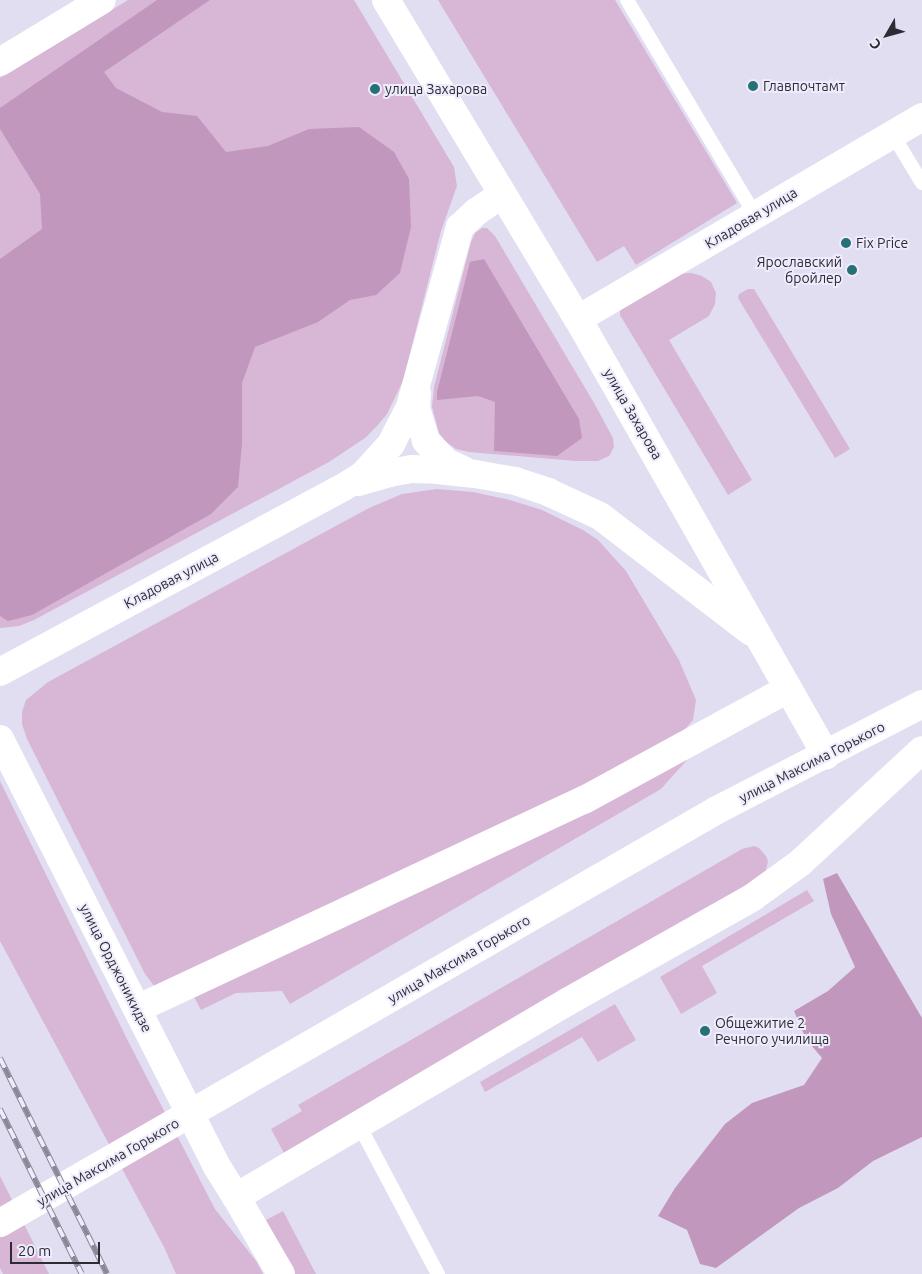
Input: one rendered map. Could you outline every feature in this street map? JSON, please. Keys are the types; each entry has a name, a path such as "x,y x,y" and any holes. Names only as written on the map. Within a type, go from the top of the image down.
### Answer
{"street":[{"path":"0,62 102,0"},
{"name":"улица Захарова","path":"386,0 578,319 826,755"},
{"name":"Кладовая улица","path":"578,319 922,117"},
{"path":"342,488 363,475 392,444 402,426 418,384 460,226 476,212 503,194"},
{"path":"418,384 416,408 426,441 446,462 458,469 515,482 548,492 600,516 761,640"},
{"path":"342,488 389,473 412,469 475,474"},
{"name":"Кладовая улица","path":"0,672 342,488"},
{"path":"137,1008 584,800 788,689"},
{"name":"улица Максима Горького","path":"0,1223 717,810 922,704"},
{"name":"улица Орджоникидзе","path":"0,739 216,1164 281,1274"},
{"path":"236,1196 559,1007 753,898 800,863 922,750"}],"lane":[{"path":"627,0 755,216"},
{"path":"892,135 922,183"},
{"path":"358,1125 438,1274"}],"shaded area":[{"path":"128,0 354,0 454,167 457,186 441,231 403,381 387,414 365,438 329,462 34,620 19,626 0,628 0,78"},
{"path":"157,0 210,0 104,72 116,88 162,112 197,116 226,152 268,146 309,129 359,127 394,152 409,179 411,227 400,273 376,295 350,300 318,322 255,347 242,383 242,444 238,487 211,514 32,615 8,621 0,616 0,259 42,229 40,194 0,129 0,108"},
{"path":"438,0 615,0 737,203 636,265 624,246 597,262"},
{"path":"482,228 487,228 495,236 594,403 613,438 614,447 609,456 598,461 576,461 469,452 456,449 446,442 439,433 432,407 434,387 471,242 475,233"},
{"path":"484,259 579,419 582,438 557,456 494,451 495,402 478,396 437,400 437,392 470,262"},
{"path":"691,273 702,276 711,282 716,293 715,304 709,316 669,340 752,480 728,495 620,315 620,309 679,274"},
{"path":"748,289 754,289 850,449 835,458 738,298 739,294"},
{"path":"437,489 473,492 510,500 542,510 583,530 598,540 626,571 679,660 696,700 693,720 680,735 650,757 155,987 145,974 27,739 22,724 22,712 26,700 48,682 369,508 402,494"},
{"path":"685,755 687,760 661,789 290,1004 282,991 236,993 201,1010 191,991"},
{"path":"0,781 129,1043 215,1209 256,1261 263,1274 176,1274 164,1247 0,941"},
{"path":"754,846 759,848 768,861 765,875 285,1155 271,1129 302,1111 298,1105 742,849"},
{"path":"837,873 922,1018 922,1137 873,1161 838,1188 799,1208 716,1268 700,1264 687,1230 658,1216 675,1188 725,1124 752,1103 804,1085 822,1058 806,1039 794,1011 828,991 855,967 831,914 823,879"},
{"path":"807,890 814,901 702,966 717,993 681,1014 660,977"},
{"path":"615,1004 636,1040 598,1062 582,1037 485,1092 480,1082"},
{"path":"0,1176 49,1274 3,1274 0,1268"},
{"path":"283,1211 316,1274 295,1274 266,1220"}],"railway":[{"path":"0,1058 107,1274"},
{"path":"0,1109 82,1274"}],"place":[{"name":"Главпочтамт","path":"753,86"},
{"name":"улица Захарова","path":"375,89"},
{"name":"Fix Price","path":"846,243"},
{"name":"Ярославский бройлер","path":"852,270"},
{"name":"Общежитие 2 Речного училища","path":"705,1031"}]}
